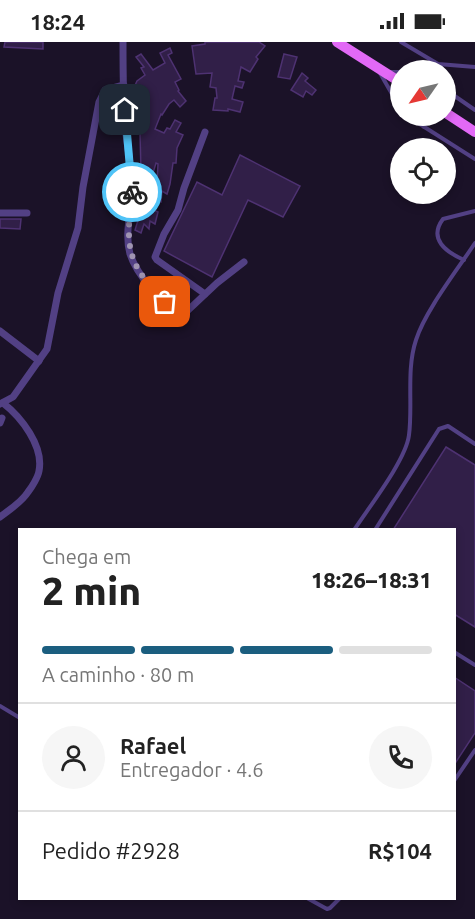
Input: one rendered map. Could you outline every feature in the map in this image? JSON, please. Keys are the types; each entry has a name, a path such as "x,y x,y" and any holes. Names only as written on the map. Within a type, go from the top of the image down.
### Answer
{"main road":[{"path":"337,42 390,75"},
{"path":"456,119 475,132"}],"street":[{"path":"123,42 126,126 132,191 128,238 132,257 149,285 178,312 187,313 205,294 244,262"},
{"path":"1,404 13,397 47,349 58,293 78,228 83,187 99,102 105,90 124,86"},
{"path":"205,132 178,210 164,234 155,257 205,294"},
{"path":"0,213 27,213"},
{"path":"0,331 39,361"},
{"path":"0,517 27,494 39,471 39,452 24,425 14,411 1,404"}],"lane":[{"path":"401,42 438,64 475,67"},
{"path":"381,69 390,70"},
{"path":"381,69 390,87"},
{"path":"456,98 475,110"},
{"path":"421,126 475,159"},
{"path":"464,260 442,247 438,239 438,231 443,219 475,211"},
{"path":"355,528 405,452 409,436 412,355 416,339 426,318 475,243"},
{"path":"376,528 439,429 448,426 475,444"},
{"path":"456,653 475,665"},
{"path":"0,706 18,717"},
{"path":"456,778 475,750"},
{"path":"311,900 327,909 338,900"}],"building":[{"path":"5,42 43,42 43,49 4,47"},
{"path":"205,42 259,42 265,46 256,57 258,59 250,72 241,67 238,81 244,82 242,88 235,86 232,99 243,102 240,112 228,109 228,111 213,110 215,98 217,98 216,88 210,87 212,73 196,74 192,46 205,44"},
{"path":"170,48 172,53 168,55 181,79 175,82 178,91 186,101 180,107 174,100 169,104 161,114 155,129 164,133 167,128 170,129 175,120 181,123 176,132 183,135 177,148 176,163 173,163 167,194 162,191 161,202 156,202 158,164 156,163 150,183 140,183 143,171 141,171 140,133 145,123 136,119 139,111 133,109 137,95 132,92 137,81 145,75 141,68 144,67 136,57 141,54 153,70 165,63 160,53"},
{"path":"284,54 297,57 290,79 278,77"},
{"path":"302,73 308,78 305,81 316,90 312,95 306,91 303,97 291,90"},
{"path":"240,155 300,186 283,217 248,200 212,277 164,251 197,182 222,195"},
{"path":"141,205 158,212 155,224 150,221 149,229 144,224 141,233 135,230 139,217 136,216"},
{"path":"0,219 21,219 20,229 0,228"},
{"path":"446,447 475,465 475,627 456,615 456,528 394,528"},
{"path":"456,678 475,691 475,733 456,762"}],"way so far":[{"path":"132,192 128,230 130,251 143,278 165,302"}],"route":[{"path":"125,110 132,192"}]}
